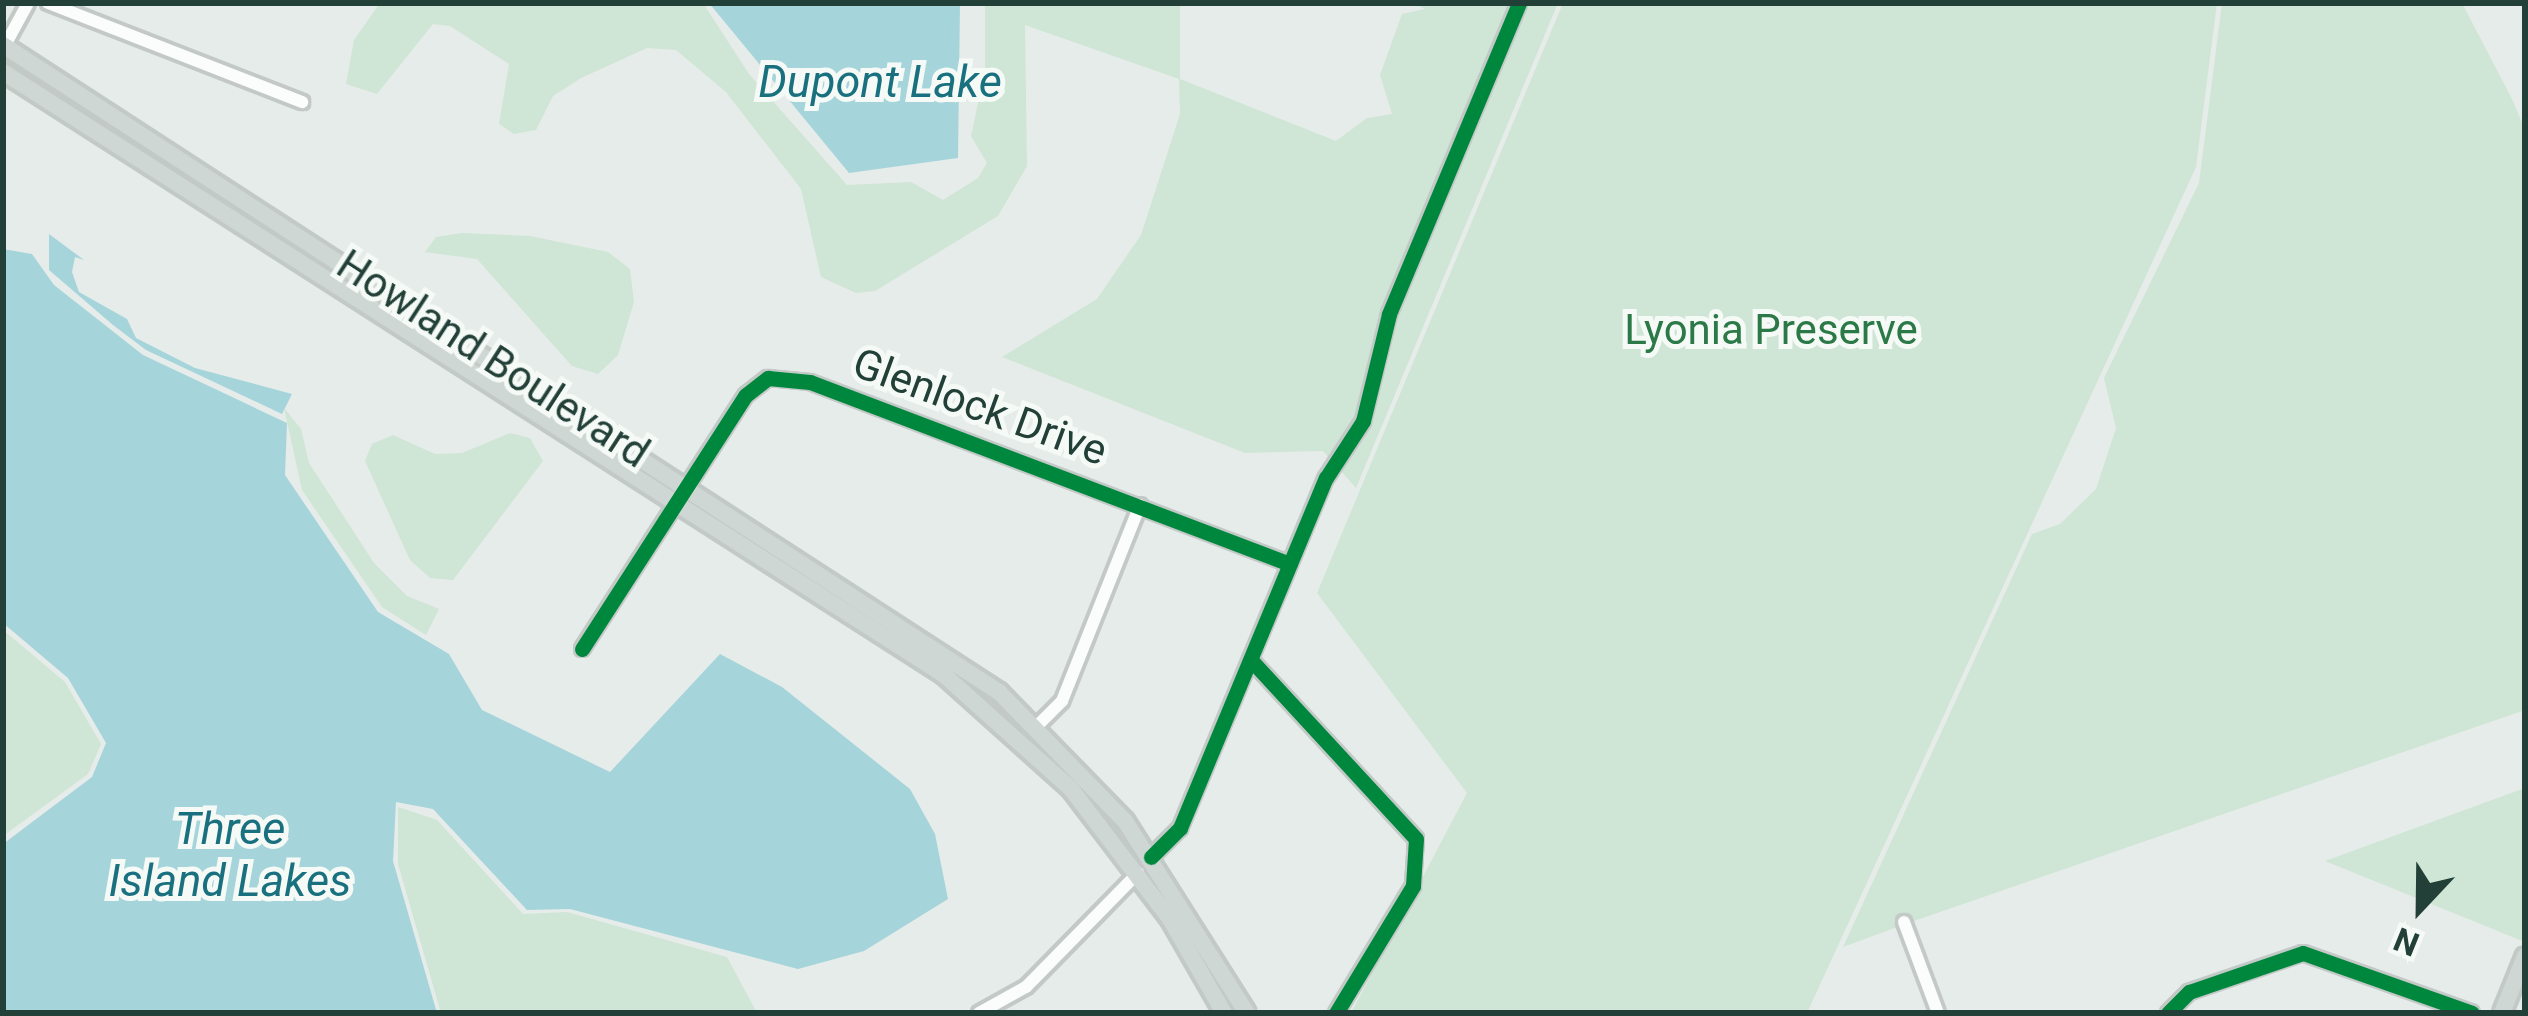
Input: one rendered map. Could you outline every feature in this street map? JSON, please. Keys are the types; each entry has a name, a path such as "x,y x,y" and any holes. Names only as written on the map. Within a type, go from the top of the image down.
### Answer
{"main road":[{"name":"Howland Boulevard","path":"4,47 926,638 1038,725 1151,857 1247,1013"},
{"name":"Howland Boulevard","path":"3,72 943,674 1071,789 1138,873 1224,1013"},
{"path":"1119,848 1151,857"},
{"path":"2502,1013 2525,956"}],"street":[{"path":"4,47 28,3"},
{"path":"48,3 302,102"},
{"path":"1151,857 1180,828 1327,478 1363,421 1389,314 1520,3"},
{"name":"Glenlock Drive","path":"582,649 746,395 768,378 786,377 1290,564"},
{"path":"1038,725 1062,701 1140,505"},
{"path":"1251,660 1416,839 1413,886 1336,1013"},
{"path":"979,1013 1011,1007 1138,873"},
{"path":"1904,922 1938,1013"},
{"path":"2168,1013 2188,992 2303,953 2472,1013"}],"green space":[{"path":"380,3 703,3 749,74 847,185 911,182 943,200 978,178 987,163 971,136 985,70 985,3 1180,3 1180,79 1336,141 1367,118 1392,114 1380,75 1402,14 1425,9 1413,3 1558,3 1356,488 1323,451 1245,453 1002,357 1097,299 1141,235 1180,114 1179,79 1025,25 1027,166 998,216 875,291 856,293 821,277 801,189 726,92 676,50 647,48 581,78 553,96 536,130 514,134 499,124 509,64 450,26 433,24 377,94 346,84 354,40"},
{"name":"Lyonia Preserve","path":"1563,3 2217,3 2196,167 1807,1013 1351,1013 1467,793 1317,593"},
{"path":"2222,3 2462,3 2512,99 2525,130 2525,710 1911,922 1907,914 1900,926 1843,947 2032,534 2060,524 2096,489 2116,428 2104,378 2199,183"},
{"path":"462,233 530,236 608,252 630,269 634,302 618,355 598,374 572,366 477,259 425,252 436,237"},
{"path":"284,408 301,429 309,463 374,563 407,596 439,609 426,635 382,607 302,490"},
{"path":"510,433 530,438 543,461 453,580 430,578 410,560 365,461 372,444 393,435 435,454 462,453"},
{"path":"3,630 65,682 101,744 88,774 3,836"},
{"path":"2525,788 2525,942 2325,861"},
{"path":"398,807 437,820 523,914 567,912 727,957 757,1013 441,1013 398,864"}],"water":[{"name":"Dupont Lake","path":"709,3 960,3 958,158 849,173"},
{"path":"49,234 84,260 75,257 72,272 79,292 127,319 136,338 195,368 292,394 282,414 146,350 113,325 49,270"},
{"name":"Three Island Lakes","path":"3,249 32,254 54,285 143,355 287,423 285,475 378,612 449,654 482,710 610,772 720,654 782,687 910,789 935,834 948,899 864,951 798,969 570,909 527,910 433,809 396,802 393,861 437,1013 3,1013 3,844 92,777 106,743 68,678 3,623"}],"cycle path":[{"path":"1151,857 1180,828 1326,478 1363,421 1389,314 1519,3"},
{"path":"582,649 746,395 768,378 810,382 1290,564"},
{"path":"1251,660 1416,839 1413,886 1336,1013"},
{"path":"2168,1013 2189,992 2303,953 2472,1013"}]}
